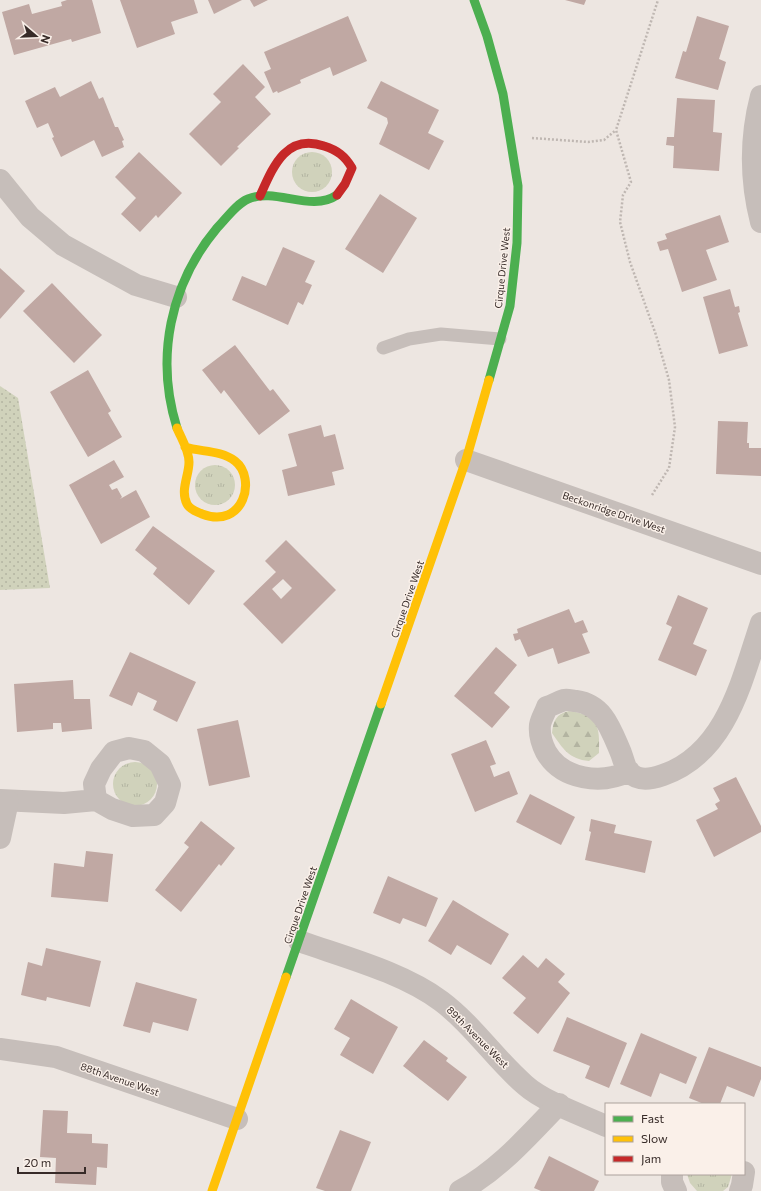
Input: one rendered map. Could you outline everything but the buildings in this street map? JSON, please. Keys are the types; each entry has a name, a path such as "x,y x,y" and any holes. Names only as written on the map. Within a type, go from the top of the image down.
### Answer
{"street":[{"name":"Cirque Drive West","path":"212,1191 466,460 510,306 518,243 518,186 503,94 487,36 474,0"},
{"path":"761,96 754,122 752,161 756,201 761,222"},
{"path":"185,447 225,455 237,462 243,474 246,488 243,503 233,514 217,518 207,517 190,508 184,495 189,462 185,447 177,428 169,396 166,362 168,329 176,297 190,265 209,236 247,200 260,196 284,196 313,201 334,197 346,183 352,168 346,156 335,149 315,143 297,144 283,156 271,173 260,196"},
{"path":"0,180 30,218 63,245 136,285 176,297"},
{"name":"Beckonridge Drive West","path":"466,460 761,564"},
{"path":"629,771 638,778 649,780 669,773 687,762 703,749 717,734 732,707 761,622"},
{"path":"0,838 4,801 64,803 96,800"},
{"name":"89th Avenue West","path":"299,941 371,966 421,988 441,1001 460,1017 525,1086 542,1096 605,1126"},
{"name":"88th Avenue West","path":"0,1049 56,1056 237,1119"},
{"path":"460,1191 476,1182 504,1161 559,1104"},
{"path":"672,1175 672,1182 676,1191"},
{"path":"740,1191 744,1175"}],"lane":[{"path":"383,348 409,339 441,334 500,339"}],"path":[{"path":"510,136 558,141 588,142 604,140 616,130 658,0"},
{"path":"616,130 631,182 623,195 620,222 630,262 656,335 669,380 675,427 669,468 652,495"}],"green space":[{"path":"312,152 320,154 326,158 330,164 332,172 330,180 326,186 320,190 312,192 304,190 298,186 294,180 292,172 294,164 298,158 304,154"},
{"path":"0,386 18,398 50,588 0,590"},
{"path":"219,465 226,468 232,474 235,485 234,493 226,502 219,505 211,505 204,502 196,493 195,481 198,474 207,466"},
{"path":"569,711 586,715 592,719 598,728 599,753 589,761 576,758 567,752 552,733 554,722 558,716"},
{"path":"131,762 139,762 144,763 151,768 156,775 156,793 151,800 144,805 131,806 123,803 116,796 113,788 113,780 116,772 123,765"},
{"path":"687,1175 732,1175 728,1187 723,1191 697,1191 690,1183"}],"traffic: fast":[{"path":"474,0 487,36 503,94 518,186 517,243 510,306 489,380"},
{"path":"177,428 170,402 167,375 171,323 178,297 188,273 201,250 231,212 239,204 248,199 259,196 270,196 316,202 327,200 337,195"},
{"path":"286,977 381,704"}],"traffic: slow":[{"path":"381,704 466,460 489,380"},
{"path":"177,428 189,458 189,467 184,494 188,506 202,514 216,517 228,515 237,509 242,500 245,489 245,479 242,469 229,457 217,453 185,447"},
{"path":"212,1191 286,977"}],"traffic: jam":[{"path":"260,196 270,174 283,155 290,148 300,144 311,143 333,149 343,157 352,168 345,184 337,195"}]}
